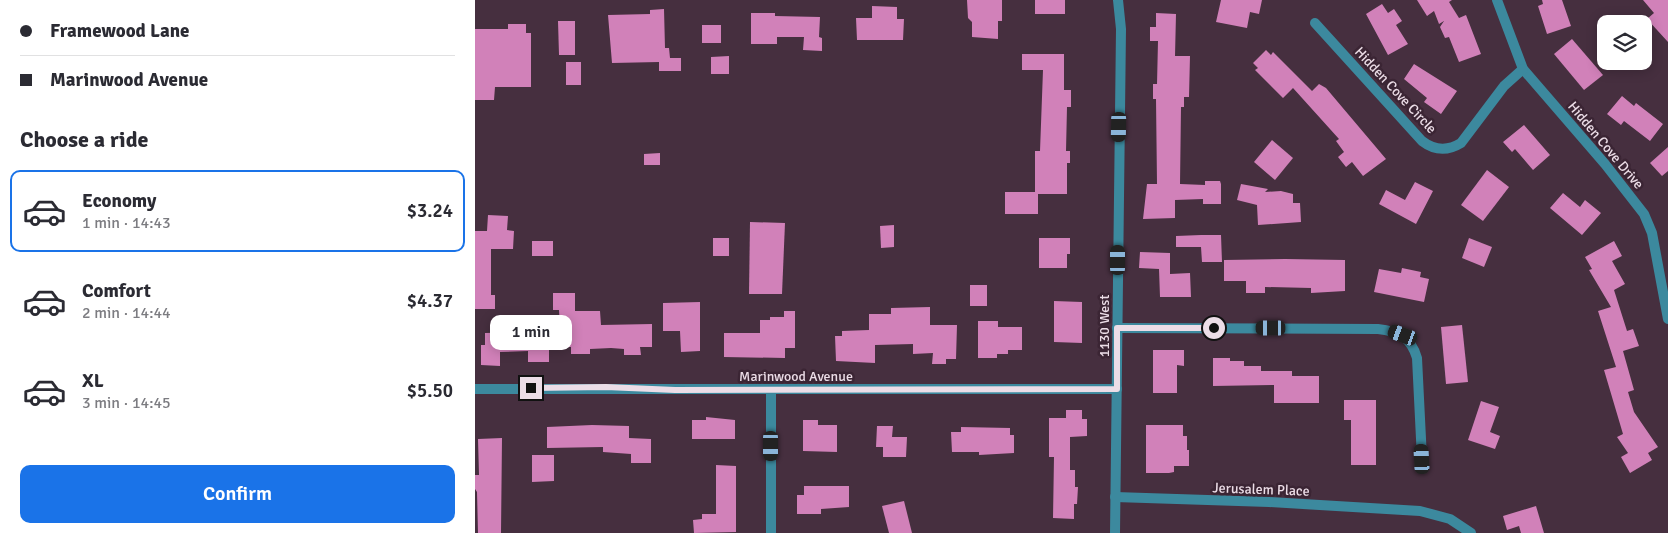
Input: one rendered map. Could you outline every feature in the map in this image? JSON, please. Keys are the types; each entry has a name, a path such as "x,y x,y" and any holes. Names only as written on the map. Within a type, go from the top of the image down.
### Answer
{"street":[{"name":"1130 West","path":"1115,533 1121,29 1118,0"},
{"name":"Hidden Cove Drive","path":"1497,0 1523,68 1605,164 1644,214 1653,233 1668,319"},
{"name":"Hidden Cove Circle","path":"1315,23 1422,141 1439,149 1455,147 1461,143 1504,86 1523,68"},
{"path":"1117,328 1371,329 1391,331 1403,335 1414,348 1417,358 1422,459"},
{"name":"Marinwood Avenue","path":"475,389 606,387 675,390 1117,389"},
{"path":"771,390 771,533"},
{"name":"Jerusalem Place","path":"1115,497 1269,502 1405,510 1440,515 1471,533"}],"building":[{"path":"967,0 1002,0 1002,21 998,21 998,39 972,37 972,22 968,18"},
{"path":"1035,0 1065,0 1065,14 1035,14"},
{"path":"1221,0 1262,0 1259,14 1250,12 1247,28 1216,22"},
{"path":"1417,0 1452,0 1449,2 1459,18 1466,15 1481,54 1459,62 1449,37 1445,38 1440,27 1444,21 1439,24 1434,11 1427,16"},
{"path":"1542,0 1562,0 1571,26 1547,34 1538,6 1543,4"},
{"path":"1643,0 1668,0 1668,42 1652,24 1652,15 1654,13"},
{"path":"1382,4 1388,13 1394,9 1402,21 1396,25 1408,44 1388,55 1366,14"},
{"path":"872,6 897,7 897,19 904,19 903,40 857,40 856,18 872,18"},
{"path":"664,9 665,48 669,48 670,58 681,58 681,71 659,71 659,62 612,63 608,15 650,14 650,10"},
{"path":"751,13 775,13 775,16 820,17 819,37 822,38 822,51 803,50 804,37 777,37 777,44 751,44"},
{"path":"1156,13 1176,14 1175,56 1190,56 1189,97 1184,97 1184,107 1181,107 1180,184 1205,185 1205,181 1220,181 1221,204 1203,204 1203,199 1175,200 1175,218 1143,219 1147,184 1157,184 1156,99 1153,99 1153,84 1157,84 1158,41 1150,41 1150,27 1156,27"},
{"path":"558,21 575,21 575,55 559,55"},
{"path":"508,24 526,24 526,33 531,33 531,87 495,87 494,100 475,100 475,29 508,29"},
{"path":"702,25 721,25 721,43 702,43"},
{"path":"1572,39 1603,75 1584,90 1554,54"},
{"path":"1266,50 1271,55 1273,52 1312,91 1319,84 1326,88 1386,159 1363,176 1352,162 1346,167 1338,157 1344,152 1336,141 1339,139 1293,88 1283,98 1255,70 1258,68 1253,63"},
{"path":"1022,54 1064,54 1064,90 1071,90 1071,107 1067,107 1066,151 1070,151 1070,163 1067,163 1067,194 1038,194 1038,214 1005,214 1005,192 1035,192 1035,151 1040,151 1043,70 1022,70"},
{"path":"729,56 729,74 711,74 711,57"},
{"path":"566,62 581,62 581,85 566,85"},
{"path":"1414,64 1457,91 1441,114 1424,102 1427,98 1404,79"},
{"path":"1622,96 1634,106 1636,103 1663,124 1650,141 1624,121 1621,125 1607,114"},
{"path":"1524,125 1550,155 1533,170 1515,149 1512,152 1503,142"},
{"path":"1272,140 1293,158 1275,180 1254,162"},
{"path":"1668,147 1668,171 1662,176 1650,163"},
{"path":"660,153 660,165 644,165 644,154"},
{"path":"1487,170 1509,187 1483,221 1461,205"},
{"path":"1415,182 1433,191 1416,224 1379,204 1386,190 1405,200"},
{"path":"1241,184 1268,189 1265,192 1281,191 1293,194 1293,203 1300,203 1301,222 1258,225 1257,205 1237,200"},
{"path":"1563,193 1580,207 1585,200 1601,213 1582,235 1550,208"},
{"path":"488,215 508,216 507,230 514,231 513,249 491,249 491,295 495,295 495,309 475,309 475,231 487,231"},
{"path":"750,222 785,223 782,294 749,294"},
{"path":"894,225 894,247 881,248 880,226"},
{"path":"1221,235 1222,262 1202,262 1201,247 1176,247 1176,236"},
{"path":"713,238 729,238 729,256 713,256"},
{"path":"1039,238 1070,238 1070,254 1067,254 1067,268 1039,268"},
{"path":"1469,238 1492,247 1484,267 1462,258"},
{"path":"532,241 553,241 553,256 532,256"},
{"path":"1614,241 1622,256 1612,261 1625,284 1614,290 1627,331 1633,329 1639,346 1623,351 1634,390 1628,392 1634,412 1658,447 1648,453 1652,460 1630,473 1621,457 1628,453 1617,437 1623,434 1604,370 1616,367 1598,311 1611,307 1589,270 1592,269 1585,257"},
{"path":"1140,252 1170,253 1170,274 1190,273 1191,297 1160,297 1159,269 1139,268"},
{"path":"1224,260 1345,260 1345,291 1311,293 1311,288 1265,287 1265,293 1246,293 1246,281 1224,281"},
{"path":"1402,268 1421,272 1420,277 1429,279 1424,302 1374,292 1379,269 1401,273"},
{"path":"970,285 987,285 987,306 970,306"},
{"path":"553,293 575,293 575,311 600,311 601,325 652,324 652,347 640,347 641,355 624,355 624,349 611,348 590,349 590,354 571,354 571,347 561,347 559,310 553,310"},
{"path":"1054,301 1082,302 1082,343 1054,342"},
{"path":"700,302 700,351 681,352 680,331 663,331 663,303"},
{"path":"930,307 930,325 957,325 956,359 946,359 946,364 932,364 933,353 913,354 913,344 875,345 875,363 836,361 835,336 842,336 842,331 869,330 869,314 891,314 891,308"},
{"path":"784,311 795,311 795,348 785,348 785,358 724,357 724,333 760,333 760,320 770,320 770,317 784,317"},
{"path":"978,321 998,321 998,327 1022,327 1022,350 1008,350 1008,354 997,354 997,358 978,358"},
{"path":"1462,325 1468,382 1446,384 1441,327"},
{"path":"530,332 531,345 539,344 539,349 549,348 549,362 528,362 528,351 500,352 500,366 481,365 481,345 485,345 485,333"},
{"path":"1153,350 1184,350 1184,366 1177,365 1177,393 1153,393"},
{"path":"1213,358 1230,358 1230,361 1244,361 1244,366 1261,366 1261,371 1292,371 1292,376 1319,376 1319,403 1274,403 1274,385 1213,386"},
{"path":"1344,400 1376,400 1376,465 1351,465 1351,420 1344,420"},
{"path":"1481,401 1499,407 1490,432 1500,436 1495,449 1468,440"},
{"path":"1066,410 1082,410 1082,419 1087,419 1087,436 1070,437 1070,470 1075,470 1075,487 1078,487 1077,504 1074,504 1074,519 1053,518 1054,457 1049,457 1049,418 1066,418"},
{"path":"706,417 735,420 735,439 692,439 692,420 706,420"},
{"path":"803,420 818,420 818,425 837,425 837,452 803,451"},
{"path":"1146,425 1183,425 1183,436 1187,436 1189,466 1174,466 1174,472 1169,473 1146,473"},
{"path":"629,426 629,438 651,439 651,463 631,463 631,454 603,452 603,447 547,448 547,427"},
{"path":"877,426 893,426 892,437 907,437 906,457 883,457 883,447 876,447"},
{"path":"961,427 1010,428 1010,435 1014,435 1014,453 979,455 979,452 952,452 951,432 961,432"},
{"path":"502,438 501,533 478,533 475,475 479,475 478,439"},
{"path":"532,455 554,455 554,481 532,482"},
{"path":"716,465 736,466 736,532 694,533 693,520 702,519 702,514 716,514"},
{"path":"804,486 849,486 849,507 821,509 821,514 797,514 797,495 804,495"},
{"path":"904,501 912,533 889,533 882,506"},
{"path":"1536,506 1544,533 1521,533 1519,526 1507,530 1503,516"}],"route":[{"path":"531,388 606,387 675,390 1117,389 1117,328 1214,328"}]}
